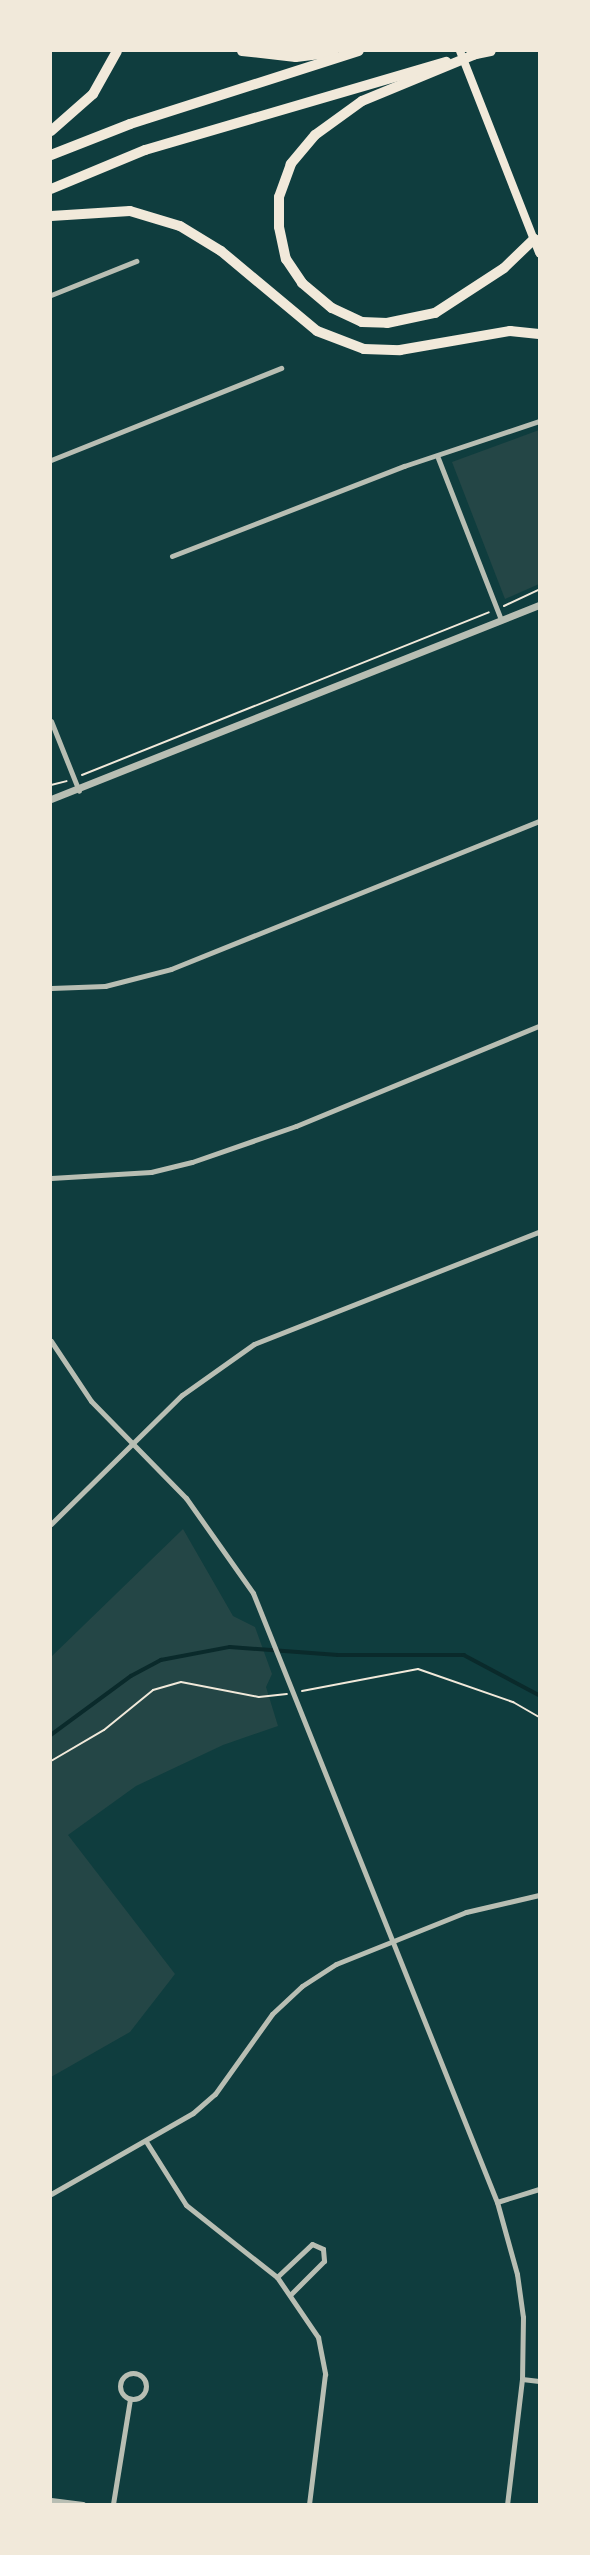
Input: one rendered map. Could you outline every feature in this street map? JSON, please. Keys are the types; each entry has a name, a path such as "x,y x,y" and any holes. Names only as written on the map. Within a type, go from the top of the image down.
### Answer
{"highway":[{"path":"51,131 93,93 117,51"},
{"path":"242,51 296,57 342,51"},
{"path":"51,155 130,124 359,51"},
{"path":"51,189 145,150 324,94 491,51"},
{"path":"476,54 362,101 315,135 291,164 279,197 279,227 286,259 302,284 332,308 362,322 387,323 435,313 504,268 537,242"},
{"path":"51,216 130,211 180,226 221,251 317,331 364,349 400,350 510,331 539,334"}],"main road":[{"path":"460,51 537,242 539,253"}],"street":[{"path":"51,295 136,261"},
{"path":"51,460 281,368"},
{"path":"172,556 404,466 438,458 539,421"},
{"path":"438,458 501,621"},
{"path":"51,799 79,791 539,605"},
{"path":"51,720 79,791"},
{"path":"51,988 105,986 171,969 539,821"},
{"path":"51,1178 152,1172 191,1162 296,1126 539,1026"},
{"path":"51,1524 182,1395 254,1344 539,1231"},
{"path":"51,1341 91,1401 133,1443 222,1543 253,1593 390,1941 497,2202 519,2285 522,2379 507,2504"},
{"path":"51,2194 147,2143 215,2094 272,2014 302,1986 336,1964 466,1912 539,1895"},
{"path":"147,2143 186,2205 277,2277 318,2337 325,2374 309,2504"},
{"path":"497,2202 539,2189"},
{"path":"277,2277 312,2244 323,2249 324,2261 291,2294"},
{"path":"134,2374 142,2377 146,2388 139,2398 130,2399 123,2394 121,2383 134,2374"},
{"path":"522,2379 539,2381"},
{"path":"113,2504 130,2399"},
{"path":"51,2500 83,2504"}],"path":[{"path":"83,775 539,590"},
{"path":"51,785 63,782"}],"shaded area":[{"path":"539,430 539,584 505,599 452,462"},
{"path":"183,1529 233,1616 255,1627 272,1674 266,1687 278,1726 223,1745 136,1786 68,1835 175,1974 130,2032 51,2077 51,1657"}],"waterway":[{"path":"51,1735 131,1676 161,1660 230,1647 338,1655 464,1655 539,1695"}]}
